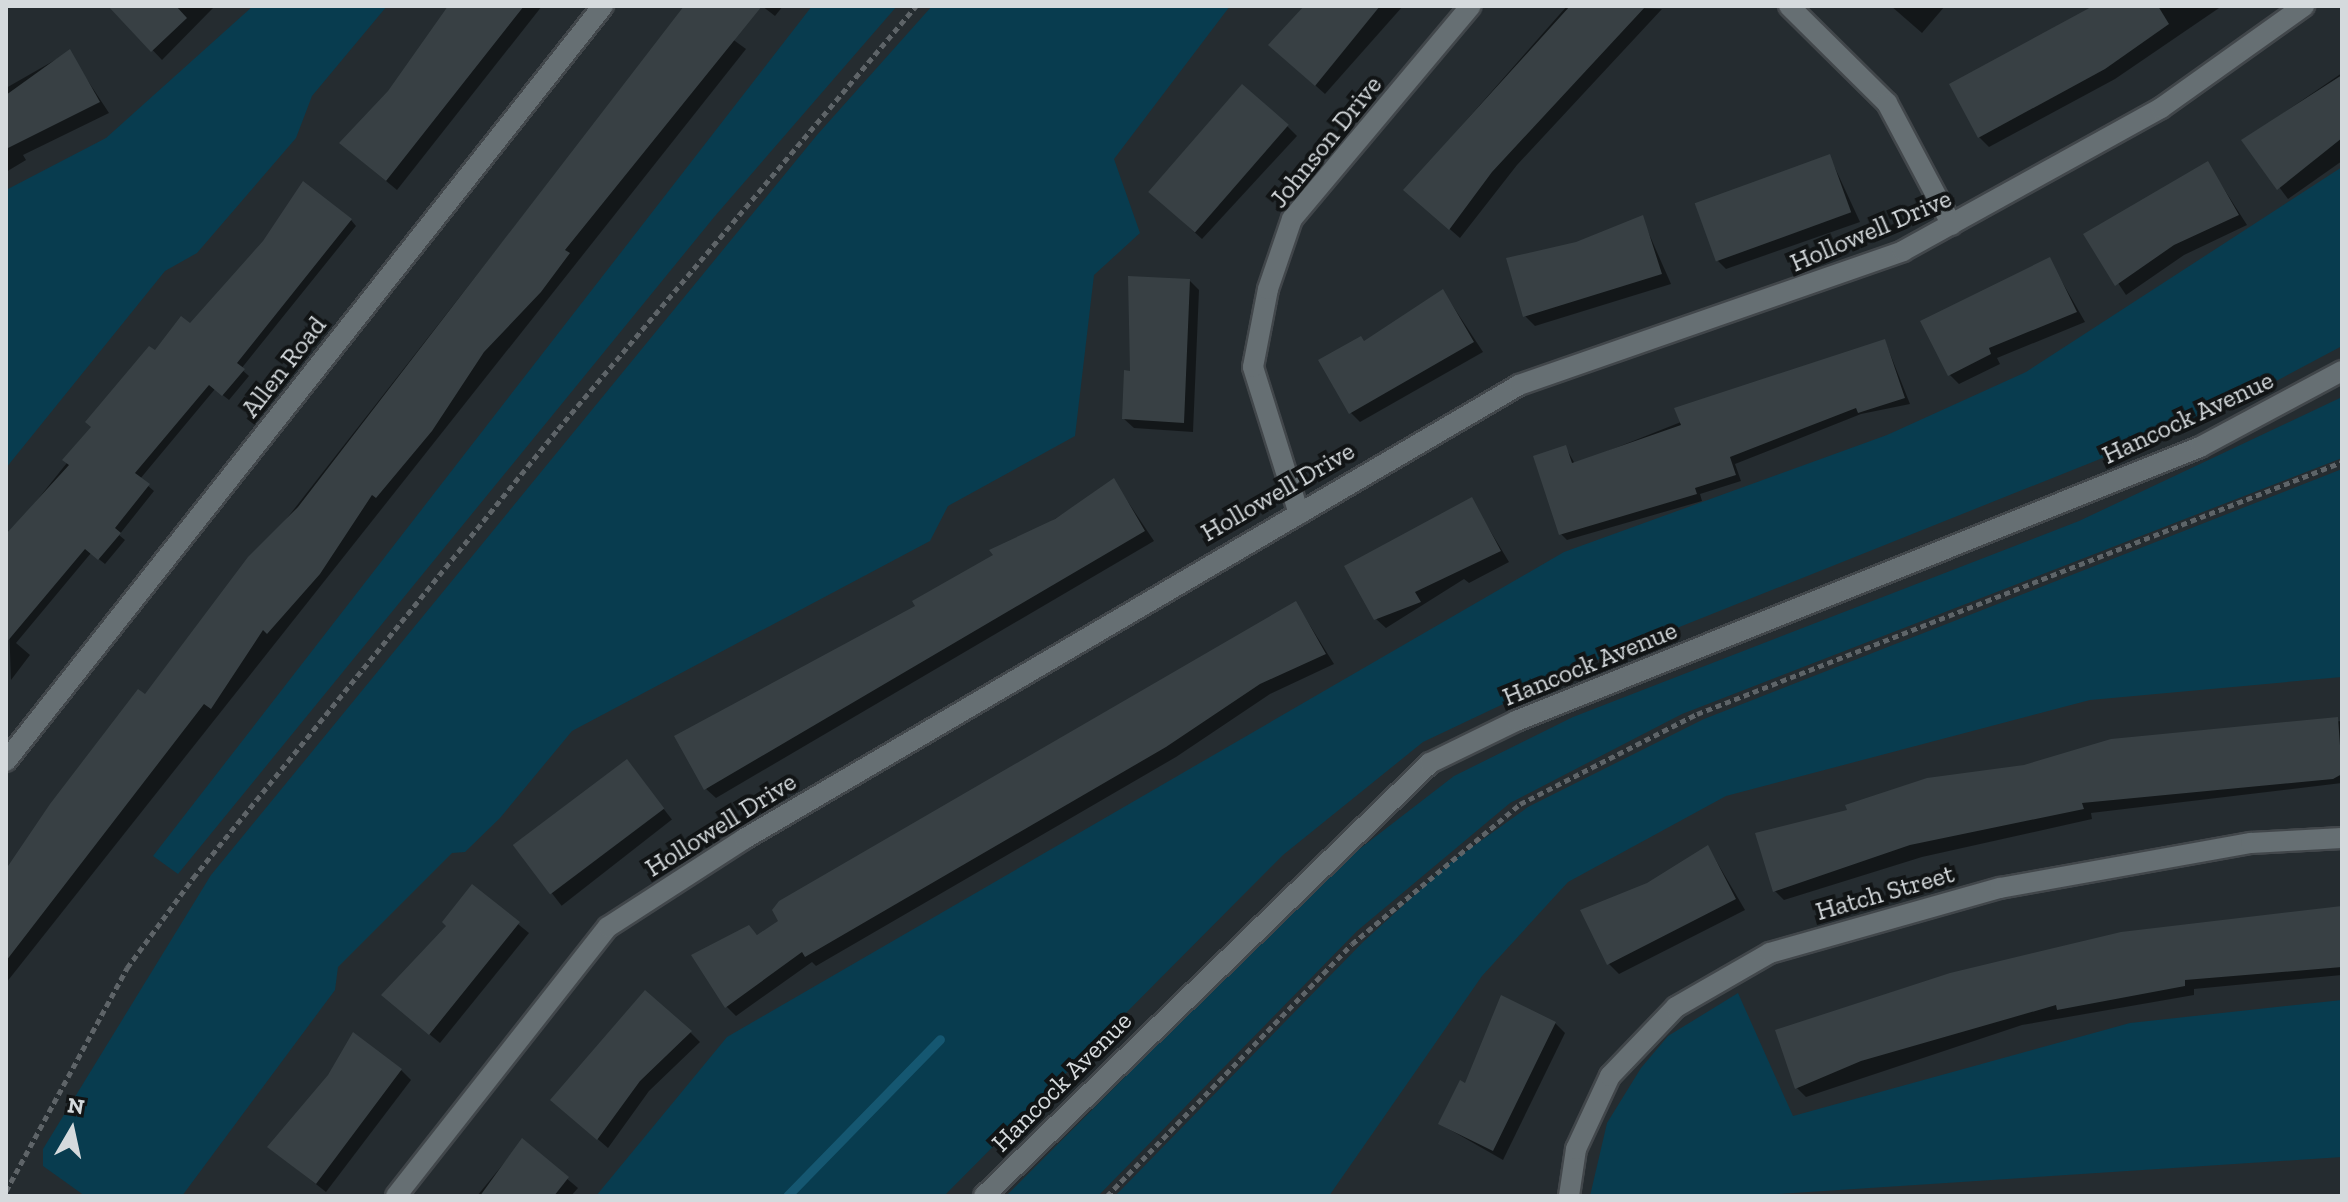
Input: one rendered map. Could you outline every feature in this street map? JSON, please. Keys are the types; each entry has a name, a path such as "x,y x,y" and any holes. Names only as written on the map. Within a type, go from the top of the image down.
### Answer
{"street":[{"name":"Allen Road","path":"6,761 14,734 603,6"},
{"name":"Johnson Drive","path":"1299,514 1253,367 1268,289 1292,219 1471,6"},
{"path":"1789,6 1887,103 1952,225"},
{"name":"Hollowell Drive","path":"396,1196 608,927 758,831 1519,385 1714,322 1952,225 2161,108 2304,6"},
{"name":"Hancock Avenue","path":"984,1196 1430,763 1516,721 2200,447 2342,371"},
{"name":"Hatch Street","path":"1569,1196 1576,1149 1610,1076 1676,1007 1770,953 2000,888 2251,843 2342,838"}],"path":[{"path":"6,1191 127,968 193,878 558,429 916,6"},
{"path":"1107,1196 1352,944 1520,804 1697,714 2342,462"}],"shaded area":[{"path":"253,6 387,6 312,96 296,138 197,253 165,271 6,468 6,190 106,138"},
{"path":"812,6 897,6 715,216 178,874 153,856"},
{"path":"932,6 1230,6 1114,159 1140,233 1094,275 1075,436 948,506 930,541 572,731 500,818 465,852 452,853 338,967 335,990 182,1196 85,1196 43,1166 43,1149 211,875 817,135"},
{"path":"2342,167 2342,346 2220,411 1592,662 1423,742 1283,855 944,1196 596,1196 727,1037 1564,552 1887,435 2026,372"},
{"path":"2342,397 2342,458 1682,714 1510,803 1357,931 1098,1196 1006,1196 1331,871 1454,776 1573,717 2079,521"},
{"path":"2342,469 2342,677 2090,700 1726,796 1568,882 1482,976 1329,1196 1115,1196 1363,942 1450,863 1528,807 1704,719"},
{"path":"1738,993 1793,1116 2130,1023 2342,1000 2342,1157 1746,1196 1590,1196 1607,1123 1641,1068 1668,1036"}],"building":[{"path":"108,6 176,6 187,18 151,52"},
{"path":"448,6 524,6 386,181 339,143 388,91"},
{"path":"684,6 762,6 565,250 570,253 541,292 484,352 432,431 376,498 372,495 320,574 267,634 263,630 211,709 204,704 6,961 6,869 50,804 138,689 145,694 248,557 298,507"},
{"path":"1304,6 1380,6 1315,86 1268,45"},
{"path":"1570,6 1646,6 1492,172 1449,230 1403,190"},
{"path":"2093,6 2158,6 2169,24 2105,69 1978,138 1949,84"},
{"path":"70,49 100,102 6,149 6,95"},
{"path":"2342,75 2342,138 2277,190 2241,140"},
{"path":"1242,84 1289,125 1195,233 1148,192"},
{"path":"1830,154 1851,212 1716,262 1695,203"},
{"path":"2208,161 2239,215 2174,245 2115,286 2083,234"},
{"path":"303,181 352,219 237,363 245,369 222,396 209,385 135,473 150,484 115,528 121,533 98,560 85,549 6,643 6,534 69,465 62,460 91,427 85,422 149,346 155,350 181,316 190,323 263,241"},
{"path":"1643,215 1662,274 1523,317 1506,258 1576,242"},
{"path":"2050,257 2077,312 1989,348 1991,354 1948,376 1920,321"},
{"path":"1128,276 1190,279 1184,423 1122,419 1124,370 1130,371"},
{"path":"1443,289 1474,342 1349,414 1318,360 1361,336 1364,341"},
{"path":"1885,339 1905,398 1858,413 1856,408 1730,457 1736,475 1695,488 1697,494 1559,535 1533,456 1566,445 1572,463 1681,425 1674,408"},
{"path":"1114,478 1145,531 704,790 674,736 915,606 912,601 993,555 989,550 1055,519"},
{"path":"1472,497 1501,551 1415,592 1421,602 1374,620 1344,566"},
{"path":"1296,601 1326,654 1260,684 1166,747 805,957 802,952 725,1008 691,955 749,925 757,935 778,921 772,910 779,901"},
{"path":"2338,717 2342,774 2333,779 2082,803 2084,809 1910,845 1773,892 1755,833 1847,810 1845,805 1927,778 2024,765 2111,739"},
{"path":"627,759 664,809 550,895 513,845"},
{"path":"1708,845 1736,899 1607,965 1580,910 1647,883"},
{"path":"472,884 520,922 429,1035 381,995 446,926 442,922"},
{"path":"2342,906 2342,967 2185,980 2185,986 2057,1010 2056,1005 1861,1061 1795,1089 1775,1030 1950,973 2121,932"},
{"path":"645,990 692,1031 640,1081 597,1140 550,1100"},
{"path":"1501,995 1556,1022 1493,1151 1438,1124 1460,1080 1465,1083"},
{"path":"353,1032 402,1069 316,1184 267,1147 328,1075"},
{"path":"522,1138 569,1177 554,1196 480,1196"}],"waterway":[{"path":"787,1196 940,1039"}]}
